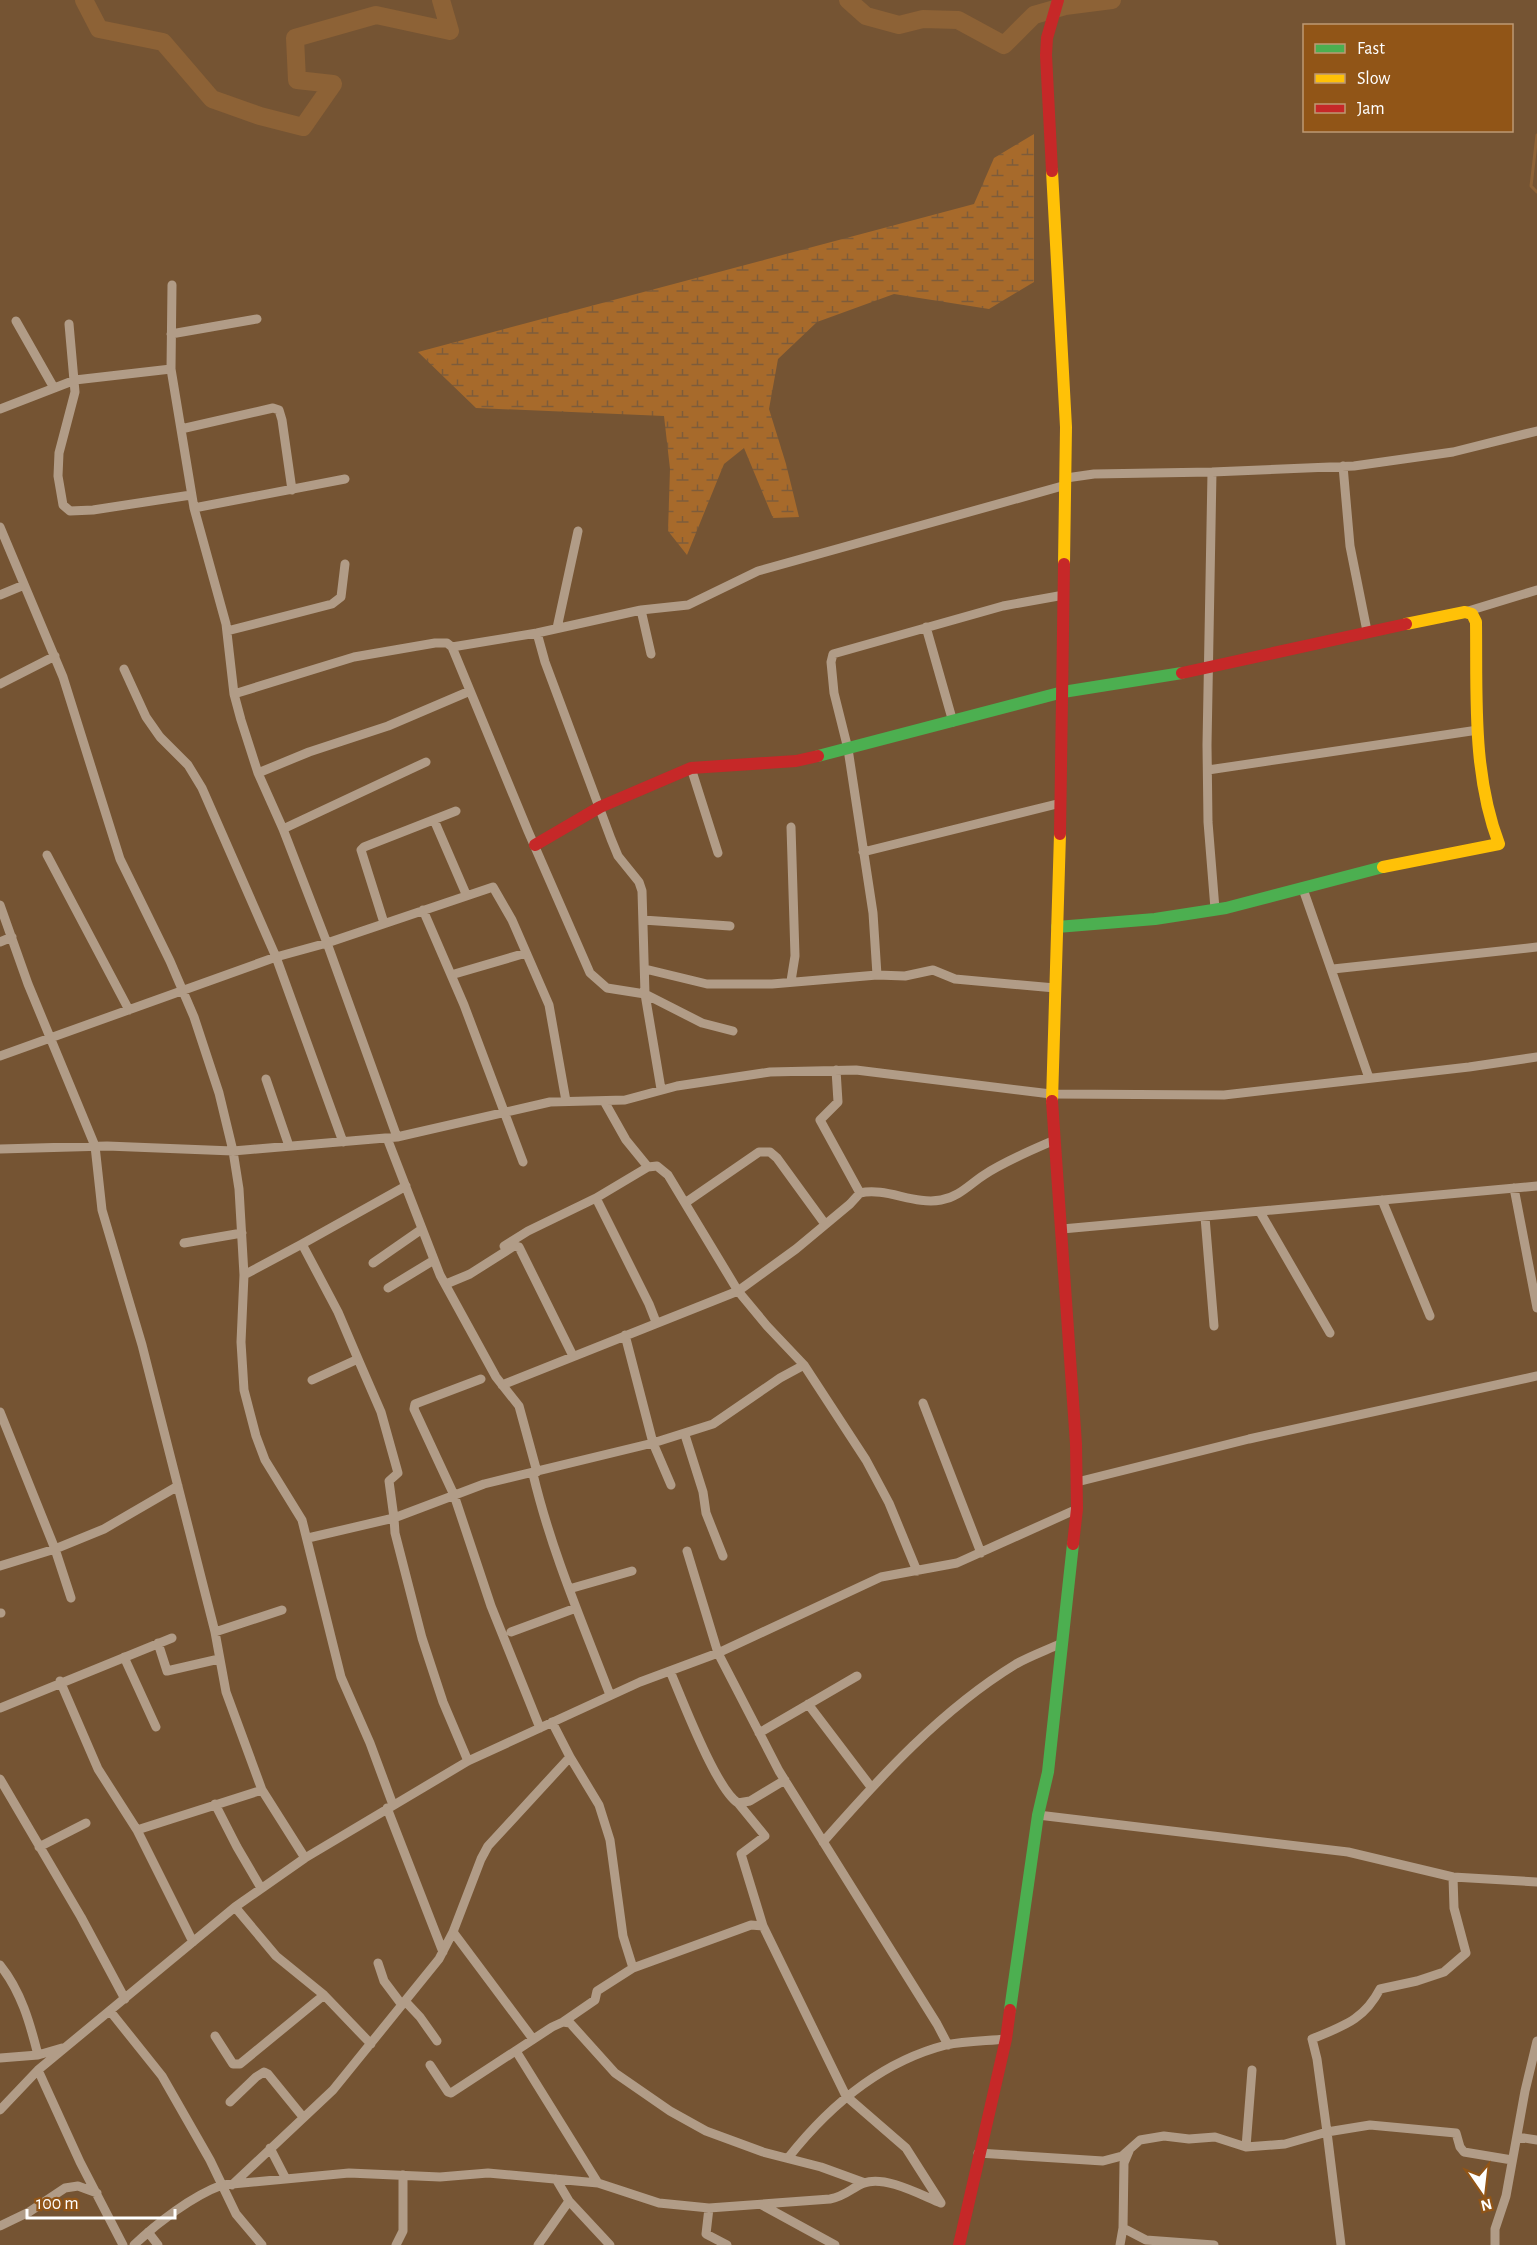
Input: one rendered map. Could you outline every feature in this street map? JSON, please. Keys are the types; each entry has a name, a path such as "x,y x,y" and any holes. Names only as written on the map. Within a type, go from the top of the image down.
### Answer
{"street":[{"path":"960,2245 978,2153 1006,2039 1038,1815 1048,1772 1077,1509 1062,1229 1051,1094 1061,803 1066,427 1046,55 1047,38 1058,0"},
{"path":"172,285 171,369 191,495 227,631 234,694 249,749 327,943 406,1186 434,1260 502,1385 519,1406 542,1510 569,1589 610,1695"},
{"path":"171,334 257,319"},
{"path":"16,321 54,388"},
{"path":"69,324 75,392 59,453 58,476 63,506 70,511 93,510 191,495"},
{"path":"0,409 75,380 171,369"},
{"path":"181,429 273,408 279,410 292,490"},
{"path":"453,647 537,633 641,610 688,605 758,571 1094,474 1343,466 1453,452 1537,431"},
{"path":"1343,466 1350,546 1367,632"},
{"path":"1212,472 1208,822 1215,909"},
{"path":"194,508 345,479"},
{"path":"0,527 63,677 120,859 183,990 219,1093 233,1151 239,1189 244,1275 241,1342 244,1390 265,1460 298,1512 308,1538 341,1677 370,1743 390,1807 443,1952"},
{"path":"557,628 578,531"},
{"path":"227,631 332,604 341,597 345,564"},
{"path":"0,596 24,585"},
{"path":"535,845 600,807 691,768 796,760 848,749 1062,692 1208,669 1465,612 1537,591"},
{"path":"878,975 873,913 848,749 834,693 831,662 833,654 1003,606 1064,595"},
{"path":"641,610 651,654"},
{"path":"1057,927 1155,919 1215,909 1303,889 1378,868 1499,844 1491,823 1478,754 1476,622 1472,614 1465,612"},
{"path":"926,627 953,722"},
{"path":"537,633 545,662 618,856 639,882 642,891 645,994 661,1089"},
{"path":"234,694 354,657 435,643 447,643 453,647 590,973 607,988 645,994 702,1023 733,1031"},
{"path":"0,684 55,656"},
{"path":"123,669 146,717 160,736 188,765 202,788 276,957 343,1142"},
{"path":"258,773 309,752 388,726 470,690"},
{"path":"1208,770 1478,730"},
{"path":"283,829 426,762"},
{"path":"691,768 718,853"},
{"path":"863,852 1061,803"},
{"path":"384,923 361,850 456,811"},
{"path":"434,820 466,894"},
{"path":"791,827 795,956 791,981"},
{"path":"47,855 129,1010"},
{"path":"0,1056 276,957 327,943 466,894 493,887 512,920 549,1005 566,1101"},
{"path":"1303,889 1333,969 1369,1078"},
{"path":"0,904 27,984 95,1146 102,1210 142,1345 215,1632 226,1692 262,1790 305,1858"},
{"path":"423,910 451,975 523,1162"},
{"path":"643,920 730,926"},
{"path":"0,942 12,937"},
{"path":"1333,969 1537,947"},
{"path":"451,975 526,953"},
{"path":"645,969 707,984 772,984 878,975 905,976 933,970 955,980 1055,988"},
{"path":"0,1149 95,1146 233,1151 392,1138 550,1102 604,1101 640,1097 661,1089 770,1072 856,1070 1051,1094 1224,1095 1537,1057"},
{"path":"836,1070 838,1102 820,1120 860,1193"},
{"path":"266,1079 289,1146"},
{"path":"604,1101 636,1155 648,1167"},
{"path":"502,1385 738,1291 796,1249 860,1193 878,1191 891,1195 938,1201 949,1198 969,1187 985,1174 1055,1140"},
{"path":"685,1203 759,1152 770,1152 777,1158 825,1224"},
{"path":"504,1246 528,1231 596,1198 648,1167 657,1166 668,1175 738,1291 804,1365 866,1460 889,1503 917,1570"},
{"path":"244,1275 406,1186"},
{"path":"1062,1229 1537,1186"},
{"path":"1514,1188 1537,1308"},
{"path":"596,1198 656,1322"},
{"path":"1382,1200 1430,1316"},
{"path":"1260,1212 1330,1332"},
{"path":"1205,1217 1214,1326"},
{"path":"373,1263 422,1229"},
{"path":"184,1243 242,1233"},
{"path":"302,1244 338,1312 381,1412 398,1473 389,1481 395,1533 422,1638 443,1702 468,1761"},
{"path":"446,1284 470,1274 514,1246 519,1247 573,1356"},
{"path":"388,1288 434,1260"},
{"path":"625,1335 653,1443 671,1485"},
{"path":"312,1380 358,1359"},
{"path":"308,1538 394,1518 484,1484 685,1435 713,1424 780,1378 804,1365"},
{"path":"1077,1482 1249,1439 1537,1376"},
{"path":"481,1379 415,1404 414,1409 454,1495 491,1606 540,1728"},
{"path":"923,1403 981,1553"},
{"path":"0,1412 55,1550 71,1598"},
{"path":"685,1435 703,1492 706,1513 723,1556"},
{"path":"0,1566 55,1550 104,1529 178,1486"},
{"path":"0,2110 38,2070 235,1906 305,1858 468,1761 610,1695 718,1653 881,1578 957,1563 1077,1509"},
{"path":"687,1551 718,1653 759,1733 823,1842 938,2024 948,2045"},
{"path":"569,1589 632,1571"},
{"path":"511,1632 576,1608"},
{"path":"215,1632 282,1610"},
{"path":"0,1707 172,1638"},
{"path":"823,1842 871,1788 922,1737 985,1685 1018,1663 1062,1642"},
{"path":"158,1643 167,1671 219,1659"},
{"path":"124,1657 156,1727"},
{"path":"563,2022 570,2023 615,2073 670,2111 706,2131 865,2183 883,2182 898,2185 941,2203 906,2148 846,2096 763,1926 741,1854 765,1836 733,1800 718,1778 670,1671"},
{"path":"759,1733 857,1676"},
{"path":"60,1682 98,1769 137,1830 193,1942"},
{"path":"808,1704 871,1788"},
{"path":"552,1722 599,1805 610,1840 623,1936 633,1968"},
{"path":"227,2185 333,2090 372,2044 443,1952 488,1846 570,1757"},
{"path":"0,1779 81,1917 125,1999"},
{"path":"738,1803 750,1801 785,1780"},
{"path":"137,1830 215,1803 262,1790"},
{"path":"215,1803 261,1888"},
{"path":"1038,1815 1348,1852 1453,1877 1537,1882"},
{"path":"39,1847 86,1823"},
{"path":"1341,2245 1317,2059 1312,2039 1349,2024 1372,2005 1380,1989 1444,1972 1466,1953 1455,1908 1453,1877"},
{"path":"235,1906 276,1956 324,1995 372,2044"},
{"path":"430,2065 442,2084 451,2093 563,2022 595,2000 597,1991 633,1968 751,1925 763,1926"},
{"path":"453,1932 533,2039"},
{"path":"378,1963 384,1981 403,2003 420,2017 436,2041"},
{"path":"1,1967 22,2003 38,2055"},
{"path":"215,2036 233,2064 240,2064 324,1995"},
{"path":"110,2011 162,2076 227,2185 236,2214 262,2245"},
{"path":"788,2158 809,2132 846,2096 909,2057 948,2045 1006,2039"},
{"path":"1495,2245 1496,2229 1506,2196 1537,2041"},
{"path":"0,2058 38,2055 67,2046"},
{"path":"516,2051 598,2183"},
{"path":"38,2070 123,2245"},
{"path":"1246,2147 1252,2070"},
{"path":"230,2102 264,2072 303,2117"},
{"path":"978,2153 1103,2161 1122,2156 1140,2140 1164,2136 1189,2139 1215,2137 1246,2147 1285,2144 1327,2132 1370,2125 1448,2131 1456,2133 1464,2152 1512,2160"},
{"path":"1516,2137 1537,2140"},
{"path":"270,2148 286,2179"},
{"path":"1120,2245 1123,2228 1124,2163 1130,2149"},
{"path":"134,2245 148,2232 207,2191 227,2185 349,2173 440,2176 488,2173 598,2183 659,2203 708,2208 842,2197 865,2183"},
{"path":"396,2245 402,2231 403,2175"},
{"path":"556,2180 569,2201 610,2245"},
{"path":"0,2226 29,2212 65,2188 78,2186 97,2193"},
{"path":"538,2245 569,2201"},
{"path":"762,2205 835,2245"},
{"path":"708,2208 706,2234 727,2245"},
{"path":"1123,2228 1146,2240 1214,2245"},
{"path":"148,2232 158,2245"}],"green space":[{"path":"1034,134 1034,282 989,309 894,294 817,322 778,359 769,409 799,517 773,518 744,448 724,464 687,555 668,531 670,469 664,416 476,408 418,352 974,204 994,158"}],"waterway":[{"path":"84,0 99,29 163,42 212,99 260,116 303,127 333,84 297,80 295,38 376,15 450,31 441,0"},
{"path":"848,0 866,16 899,25 923,19 958,20 1004,45 1034,15 1065,6 1112,0"},
{"path":"1537,135 1531,186 1537,192"}],"traffic: fast":[{"path":"818,756 1063,692 1182,673"},
{"path":"1057,927 1155,919 1226,908 1383,867"},
{"path":"1010,2010 1038,1815 1048,1772 1073,1544"}],"traffic: slow":[{"path":"1052,171 1066,427 1064,564"},
{"path":"1383,867 1499,844 1490,817 1480,762 1476,622 1472,614 1465,612 1406,624"},
{"path":"1052,1101 1060,834"}],"traffic: jam":[{"path":"1052,171 1046,55 1047,38 1058,0"},
{"path":"1060,834 1064,564"},
{"path":"1182,673 1406,624"},
{"path":"535,845 600,807 691,768 796,761 818,756"},
{"path":"1052,1101 1076,1444 1077,1509 1073,1544"},
{"path":"959,2245 1006,2039 1010,2010"}]}
